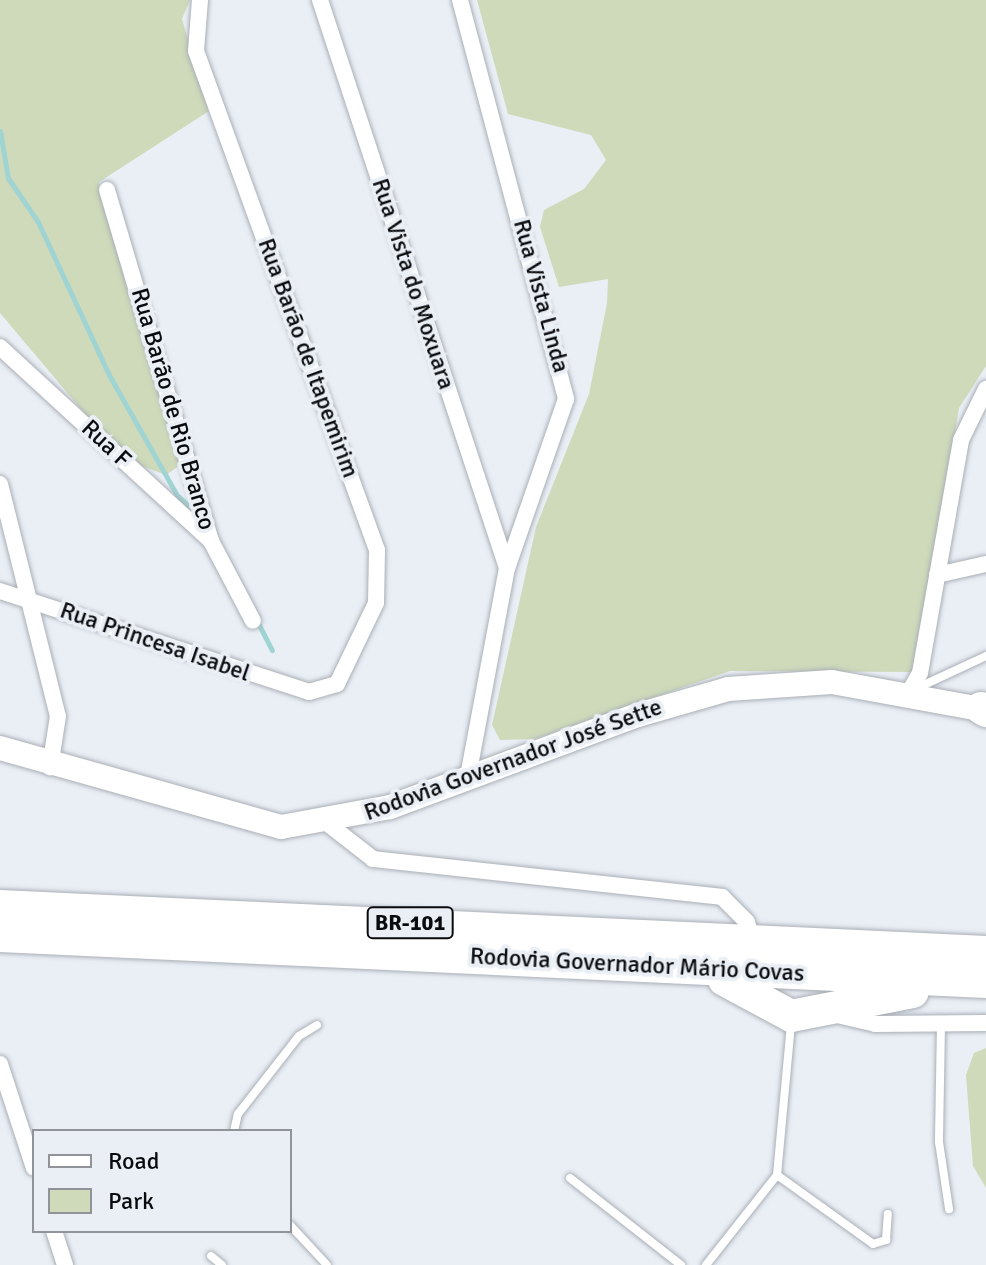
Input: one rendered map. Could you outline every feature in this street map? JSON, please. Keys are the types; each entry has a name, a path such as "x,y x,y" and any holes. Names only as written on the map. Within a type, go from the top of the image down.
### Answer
{"highway":[{"name":"Rodovia Governador Mário Covas","path":"0,906 820,945 985,972"},
{"name":"Rodovia Governador Mário Covas","path":"0,936 650,967 791,1001 985,972"},
{"path":"820,945 791,1001 872,1012 985,972"}],"main road":[{"name":"Rodovia Governador José Sette","path":"0,748 50,767 248,823 327,823 707,693 832,682 909,692 984,710"}],"street":[{"name":"Rua Barão de Itapemirim","path":"200,0 196,51 382,571 376,603 343,675 329,689 309,692"},
{"name":"Rua Vista do Moxuara","path":"320,0 507,568"},
{"name":"Rua Vista Linda","path":"460,0 566,399 507,568 468,777"},
{"name":"Rua Barão de Rio Branco","path":"107,190 211,541 253,621"},
{"name":"Rua F","path":"0,347 211,541"},
{"path":"909,692 920,673 961,440 986,389"},
{"path":"0,484 58,716 50,767"},
{"path":"937,575 986,564"},
{"name":"Rua Princesa Isabel","path":"0,591 309,692"},
{"path":"327,823 373,859 722,897 747,922 752,941"},
{"path":"872,1012 941,1024 986,1023"},
{"path":"0,1064 32,1162"},
{"path":"55,1233 65,1265"}],"lane":[{"path":"909,692 986,656"},
{"path":"706,1265 777,1175 791,1001"},
{"path":"941,1024 939,1142 949,1209"},
{"path":"235,1129 246,1103 299,1036 317,1025"},
{"path":"777,1175 873,1244 886,1240 888,1214"},
{"path":"570,1178 681,1265"},
{"path":"292,1227 327,1265"},
{"path":"211,1256 222,1265"}],"green space":[{"path":"0,0 190,0 182,19 209,111 99,182 183,463 166,475 123,459 0,313"},
{"path":"477,0 986,0 986,366 959,408 916,672 730,671 534,739 500,740 492,725 536,527 589,394 607,303 608,279 559,287 540,227 544,210 584,189 606,160 591,135 508,114"},
{"path":"986,1048 986,1188 973,1166 966,1075 974,1053"}],"waterway":[{"path":"0,131 8,178 38,222 109,375 177,495 197,513"},
{"path":"256,619 272,650"}]}
